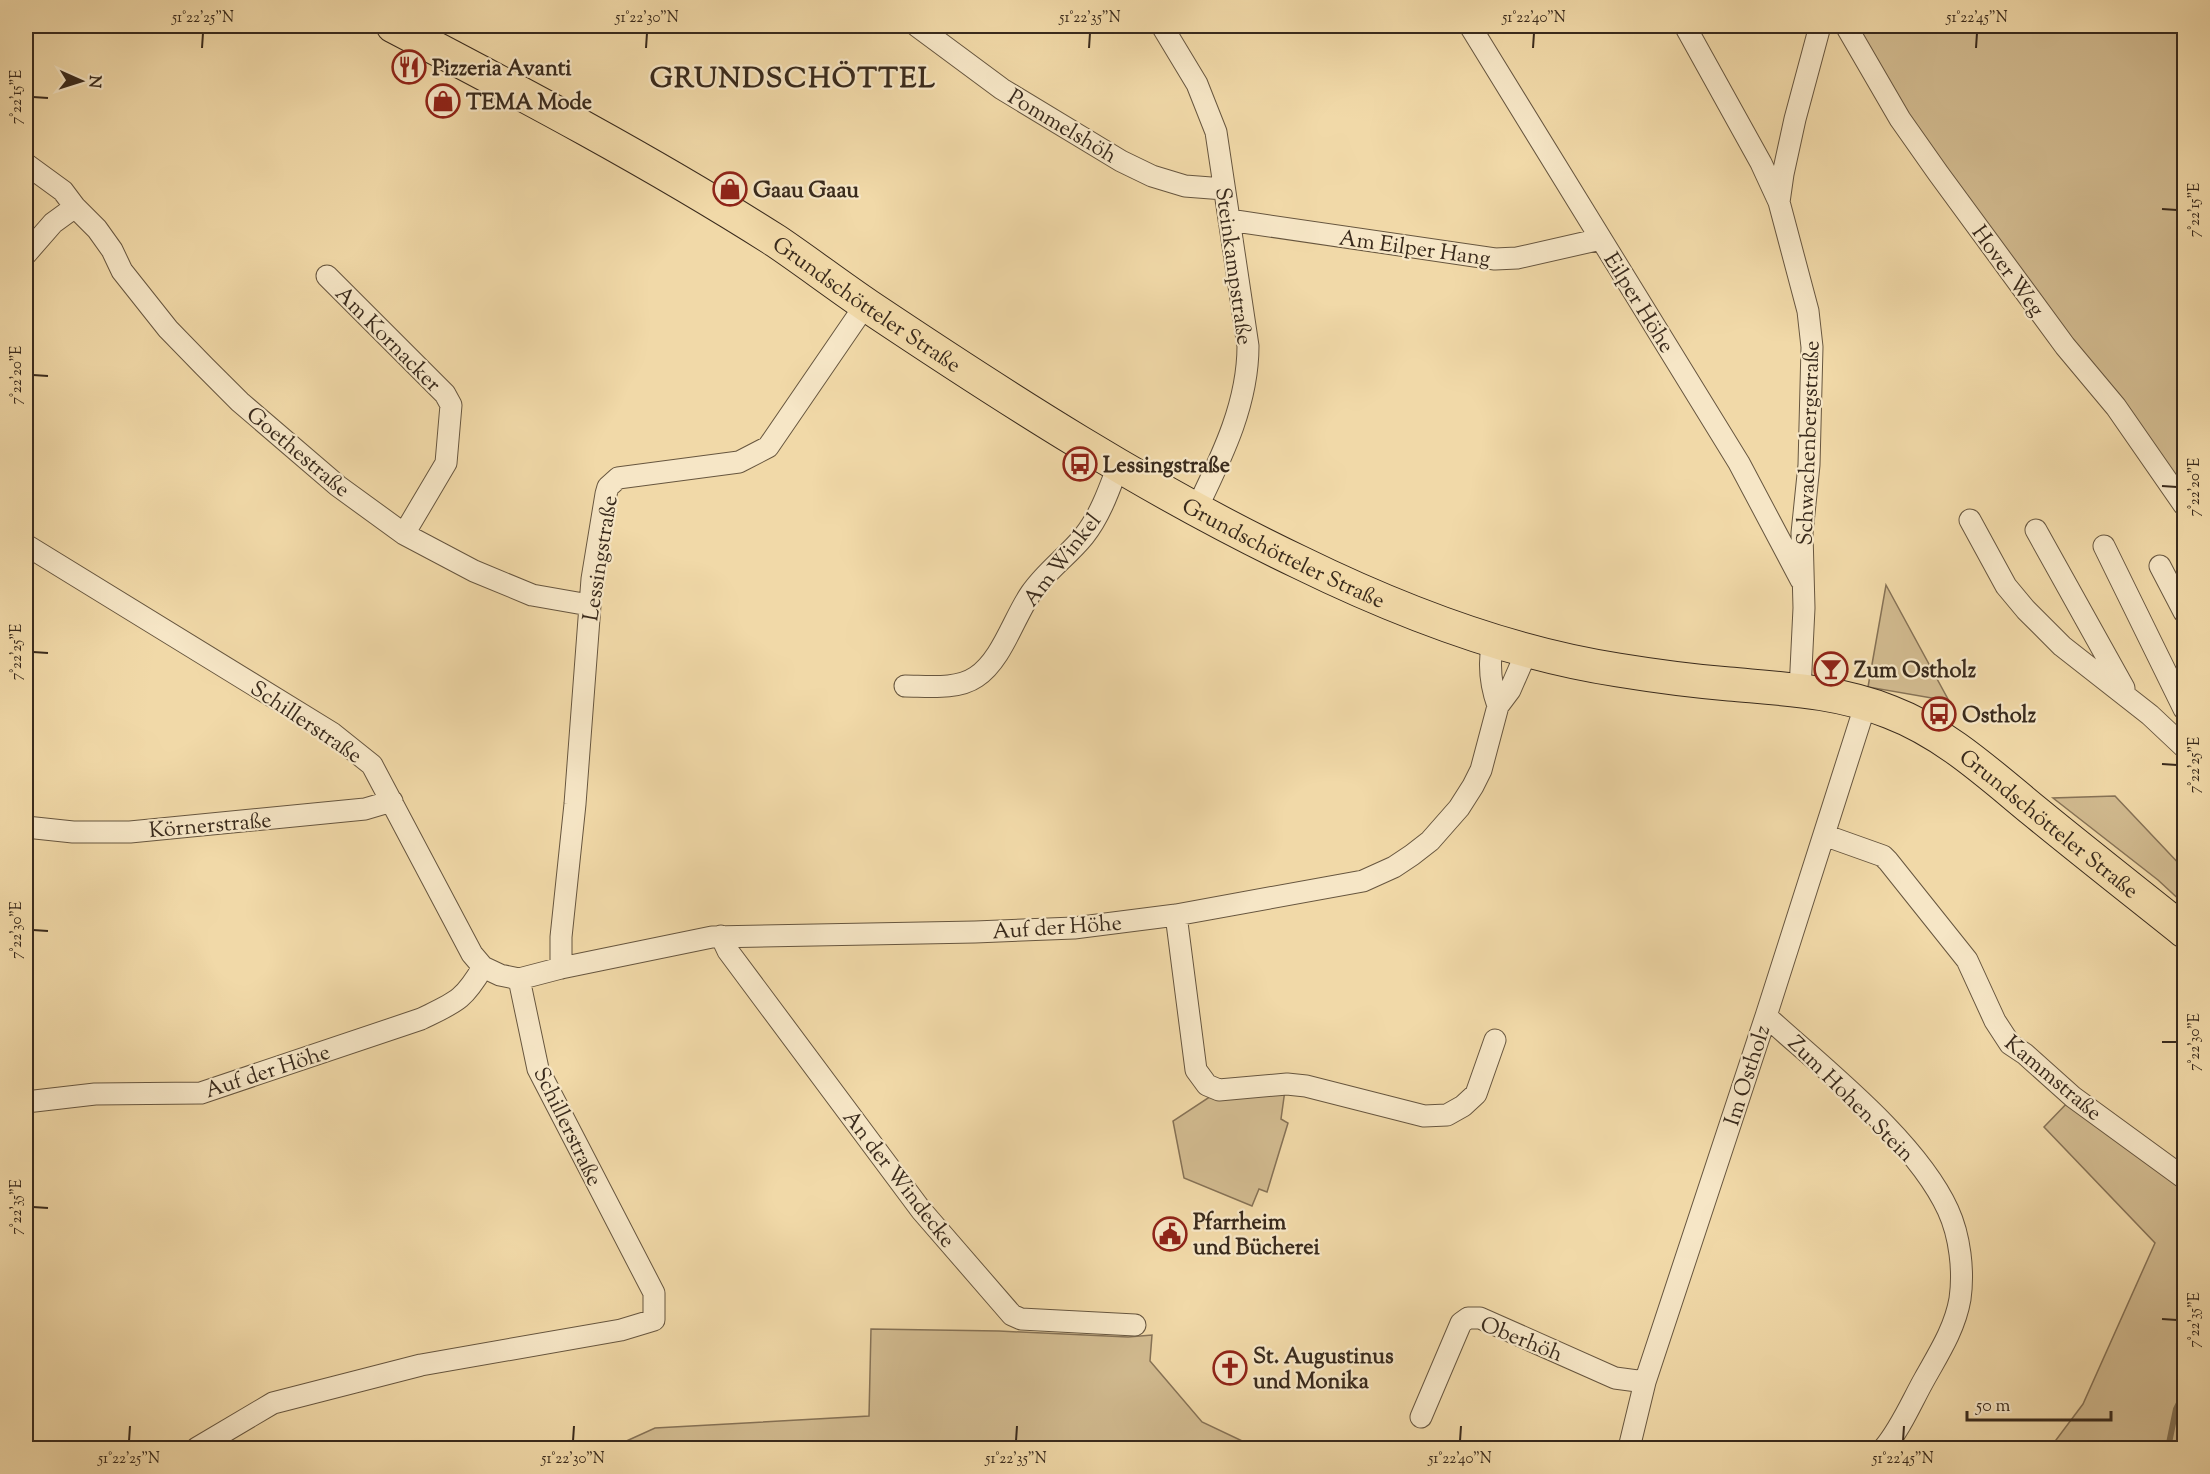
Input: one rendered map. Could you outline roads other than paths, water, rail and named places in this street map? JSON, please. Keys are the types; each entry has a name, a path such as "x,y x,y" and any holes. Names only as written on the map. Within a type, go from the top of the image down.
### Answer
{"main road":[{"name":"Grundschötteler Straße","path":"393,26 543,104 630,153 773,240 992,387 1118,466 1196,510 1303,564 1376,597 1447,625 1527,651 1616,670 1679,679 1800,690 1866,703 1909,719 1945,741 2001,782 2184,931"}],"street":[{"name":"Pommelshöh","path":"917,26 1002,89 1121,161 1152,177 1185,186 1224,189"},
{"name":"Steinkampstraße","path":"1162,26 1197,84 1216,132 1248,346 1248,363 1235,424 1196,510"},
{"name":"Eilper Höhe","path":"1470,26 1739,464 1803,583"},
{"path":"1685,26 1746,134 1779,202"},
{"name":"Schwachenbergstraße","path":"1800,690 1802,533 1809,465 1811,327 1779,202 1793,130 1820,26"},
{"name":"Hover Weg","path":"1846,26 1900,119 1938,173 2065,346 2116,407 2184,505"},
{"name":"Goethestraße","path":"26,164 63,191 97,229 112,250 122,271 168,328 211,373 240,402 338,486 404,534 474,571 532,595 589,605"},
{"path":"26,254 53,223 75,207"},
{"name":"Am Eilper Hang","path":"1229,219 1495,259 1517,258 1601,239"},
{"name":"Am Kornacker","path":"327,276 446,394 451,405 446,463 404,534"},
{"name":"Lessingstraße","path":"561,968 561,937 575,804 589,605 606,494 613,482 625,477 740,462 768,447 866,304"},
{"name":"Am Winkel","path":"905,686 948,685 965,682 977,676 989,665 1030,594 1084,536 1094,521 1118,466"},
{"path":"1970,519 2006,586 2026,610 2062,646 2130,699 2184,747"},
{"path":"2036,530 2130,699"},
{"name":"Schillerstraße","path":"26,545 332,733 372,765 472,954 483,967"},
{"path":"2104,546 2184,709"},
{"path":"2160,566 2184,612"},
{"name":"Auf der Höhe","path":"1493,640 1490,672 1498,706"},
{"name":"Auf der Höhe","path":"519,979 561,968 721,936 1045,930 1176,915 1347,885 1375,877 1394,867 1430,841 1459,808 1481,770 1498,706 1510,690 1527,651"},
{"name":"Im Ostholz","path":"1629,1449 1645,1382 1866,703"},
{"name":"Körnerstraße","path":"26,827 62,832 130,832 365,809 393,801"},
{"name":"Kammstraße","path":"1824,835 1883,856 1967,960 1995,1021 2010,1044 2025,1054 2073,1097 2184,1178"},
{"path":"1176,915 1196,1070 1207,1085 1219,1090 1287,1084 1306,1086 1424,1116 1447,1115 1463,1106 1476,1094 1495,1040"},
{"name":"An der Windecke","path":"721,936 728,951 921,1210 1012,1315 1021,1319 1135,1325"},
{"path":"483,967 500,975 519,979"},
{"name":"Auf der Höhe","path":"26,1102 95,1094 201,1093 421,1019 460,999 483,967"},
{"name":"Schillerstraße","path":"197,1449 273,1403 421,1365 621,1330 654,1320 654,1293 538,1069 519,979"},
{"name":"Zum Hohen Stein","path":"1766,1016 1857,1097 1891,1131 1919,1164 1938,1193 1948,1210 1955,1231 1959,1250 1960,1299 1954,1322 1942,1348 1884,1449"},
{"name":"Oberhöh","path":"1421,1417 1461,1323 1468,1318 1480,1318 1615,1378 1645,1382"}],"waterway":[{"path":"2168,1448 2176,1409 2184,1393"}],"place":[{"name":"Pizzeria Avanti","path":"409,67"},
{"name":"TEMA Mode","path":"443,101"},
{"name":"Gaau Gaau","path":"730,189"},
{"name":"Lessingstraße","path":"1080,464"},
{"name":"Zum Ostholz","path":"1831,669"},
{"name":"Ostholz","path":"1939,714"},
{"name":"Pfarrheim und Bücherei","path":"1170,1234"},
{"name":"St. Augustinus und Monika","path":"1230,1368"}],"district":[{"name":"GRUNDSCHÖTTEL","path":"793,77"}]}
